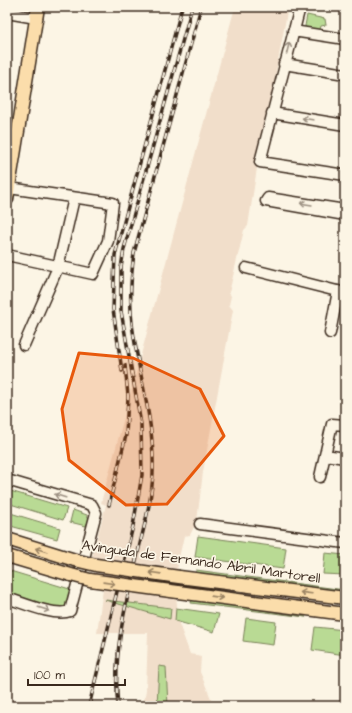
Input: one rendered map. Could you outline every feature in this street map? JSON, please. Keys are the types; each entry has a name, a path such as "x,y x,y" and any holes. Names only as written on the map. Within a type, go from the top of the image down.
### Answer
{"main road":[{"path":"8,193 37,13"},
{"name":"Avinguda de Fernando Abril Martorell","path":"7,540 96,565 345,598"},
{"path":"7,556 90,580 345,614"}],"street":[{"path":"300,7 284,64 260,162 345,176"},
{"path":"7,13 37,13"},
{"path":"293,31 345,39"},
{"path":"284,64 345,74"},
{"path":"272,113 345,125"},
{"path":"7,255 93,274 108,241 113,203 74,198 8,193"},
{"path":"24,345 58,267 74,198"},
{"path":"345,210 268,198 266,201 345,215"},
{"path":"246,268 342,292 330,333"},
{"path":"320,477 332,424 345,425"},
{"path":"325,455 345,458"},
{"path":"7,480 92,505 95,510 96,517 70,611 63,614 55,613 7,598"},
{"path":"200,524 345,543"}],"highlighted area":[{"path":"79,353 133,358 200,389 224,436 167,504 126,505 69,460 62,409"}],"shaded area":[{"path":"235,7 288,7 275,78 276,85 255,163 257,168 248,226 244,230 229,293 231,296 229,305 233,310 203,472 197,521 190,535 184,536 178,562 176,592 178,621 190,654 201,656 200,672 214,706 143,706 146,690 148,633 97,633 107,559 92,557 106,505 101,503 102,499"}],"green space":[{"path":"307,15 325,19 326,25 321,26 319,31 307,29 305,26"},
{"path":"7,490 67,508 63,520 7,503"},
{"path":"73,510 87,515 89,519 86,526 70,522"},
{"path":"7,512 60,528 57,539 7,525"},
{"path":"198,536 286,548 283,569 195,557"},
{"path":"325,553 345,555 345,575 323,574"},
{"path":"7,570 73,590 68,607 60,612 7,596"},
{"path":"196,570 345,590 345,593 196,573"},
{"path":"192,599 306,617 191,603"},
{"path":"105,600 171,608 170,619"},
{"path":"176,608 219,614 214,632 175,621"},
{"path":"246,618 276,622 273,645 243,641"},
{"path":"315,627 345,630 345,655 312,650"},
{"path":"159,666 166,667 168,706 157,706"}],"railway":[{"path":"122,371 113,309 115,255 182,7"},
{"path":"89,706 133,526 142,475 141,424 121,311 121,268 124,249 192,7"},
{"path":"118,706 117,665 122,626 148,510 153,473 153,454 149,416 131,314 131,288 134,253 201,7"},
{"path":"109,505 126,435 128,396 125,365"}]}
